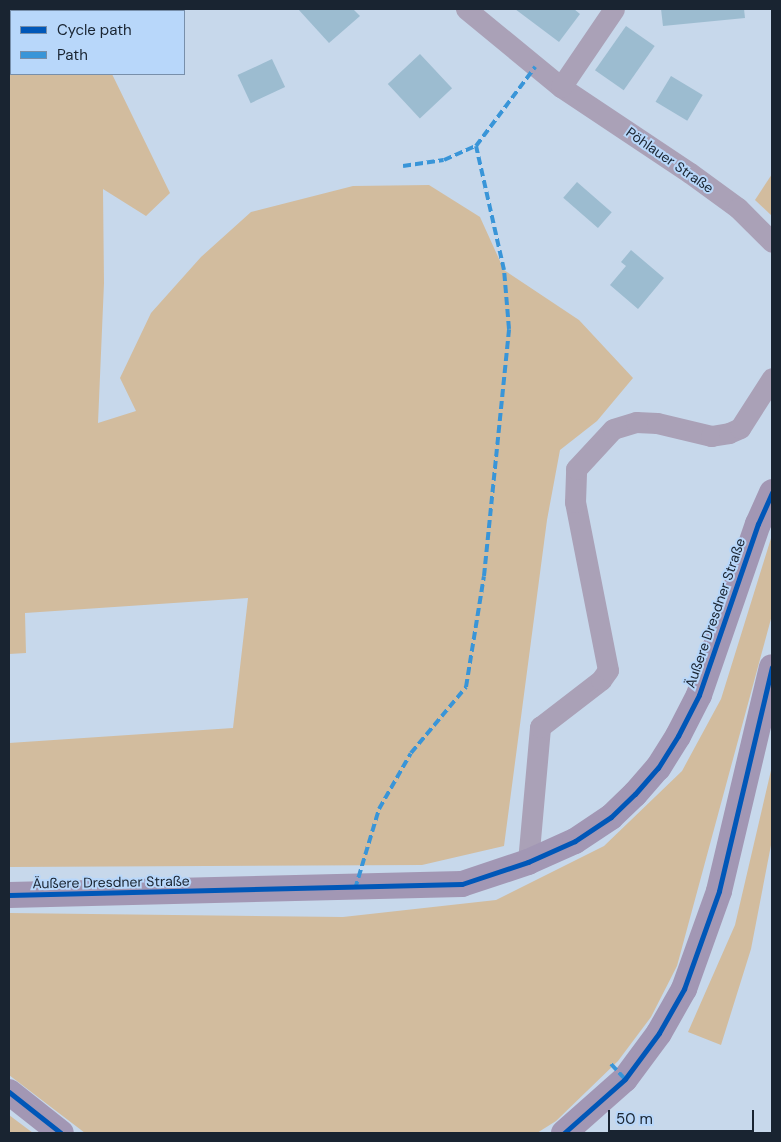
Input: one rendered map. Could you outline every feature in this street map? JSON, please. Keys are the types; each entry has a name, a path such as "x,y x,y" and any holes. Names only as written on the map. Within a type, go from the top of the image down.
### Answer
{"main road":[{"name":"Äußere Dresdner Straße","path":"9,895 462,884 528,852 575,841 611,817 658,768 699,695 758,524 772,492"},
{"path":"564,1133 625,1079 659,1033 684,989 719,891 772,667"},
{"path":"9,1092 60,1133"}],"street":[{"name":"Pöhlauer Straße","path":"466,9 561,87 690,173 738,208 772,242"},
{"path":"561,87 614,9"},
{"path":"528,852 540,728 601,680 608,670 575,502 576,468 613,429 636,422 657,423 711,436 729,434 740,428 772,378"}],"shaded area":[{"path":"9,9 108,9 10,10 10,75 112,75 170,193 146,216 103,189 104,283 98,423 136,411 120,378 151,313 201,257 251,212 353,186 429,185 480,217 504,270 579,320 633,378 597,421 560,450 547,520 504,846 422,865 9,867 9,743 233,728 248,598 25,613 26,653 9,654"},
{"path":"772,174 772,216 755,200"},
{"path":"772,535 772,615 677,966 651,1017 618,1061 556,1121 537,1133 85,1133 9,1075 9,913 343,917 496,900 604,846 682,771 721,699"},
{"path":"772,766 771,845 751,949 721,1045 688,1032 735,925"},
{"path":"9,1115 33,1133 9,1133"}],"building":[{"path":"298,9 353,9 360,16 329,43"},
{"path":"515,9 574,9 580,14 559,42"},
{"path":"661,9 744,9 745,18 663,26"},
{"path":"626,26 655,46 624,90 595,70"},
{"path":"420,54 452,88 420,118 388,84"},
{"path":"272,59 285,87 251,103 238,75"},
{"path":"671,76 703,95 687,121 656,102"},
{"path":"577,182 612,212 598,228 563,198"},
{"path":"631,250 664,278 638,309 610,285 626,266 621,262"}],"marked path":[{"path":"355,889 379,809 411,753 466,687 484,576 509,329 504,270 476,146 535,67"},
{"path":"403,166 444,160 476,146"},
{"path":"611,1064 625,1079"}],"cycle path":[{"path":"9,895 462,884 528,862 575,841 611,817 635,794 658,768 678,736 699,695 758,524 772,492"},
{"path":"564,1133 625,1079 659,1033 684,989 719,891 772,667"},
{"path":"9,1092 61,1133"}]}
